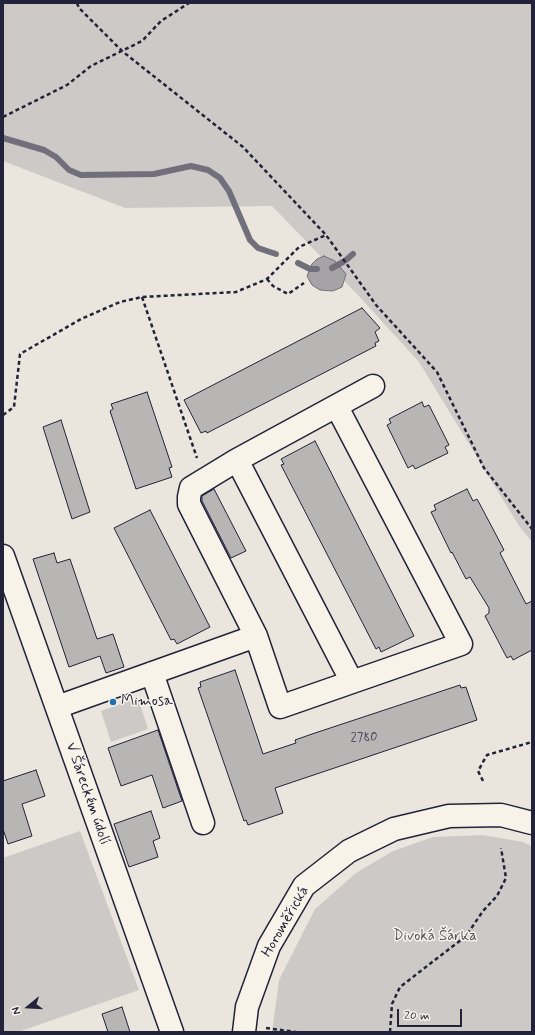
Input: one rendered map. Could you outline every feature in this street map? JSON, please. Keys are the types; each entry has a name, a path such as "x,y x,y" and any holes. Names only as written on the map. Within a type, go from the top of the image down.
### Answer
{"street":[{"path":"337,407 461,644 280,707 256,636 189,504 188,497 191,488 237,460 337,407 373,386"},
{"path":"237,460 352,682"},
{"name":"V Šáreckém údolí","path":"3,556 172,1032"},
{"path":"57,707 256,636"},
{"path":"152,673 203,823"},
{"name":"Horoměřická","path":"244,1029 247,1007 269,946 304,886 348,851 394,829 449,816 501,815 532,823"}],"path":[{"path":"77,3 79,8 122,51 242,147 326,235 376,305 437,372 484,468 532,529"},
{"path":"3,117 67,85 91,66 142,41 161,21 189,3"},
{"path":"3,415 14,407 20,354 81,319 120,302 142,297 236,292 267,279 299,247 326,235"},
{"path":"267,279 273,286 288,294 304,283"},
{"path":"142,297 204,480"},
{"path":"483,781 478,771 486,755 532,742"},
{"path":"390,1032 392,1004 400,987 466,936 497,896 506,878 502,848"},
{"path":"244,1029 296,1032"}],"green space":[{"path":"3,3 532,3 532,542 519,526 419,362 357,294 272,206 125,208 3,161"},
{"path":"138,698 148,729 111,742 101,711"},
{"path":"80,831 139,990 18,1032 3,1032 3,858"},
{"name":"Divoká Šárka","path":"483,835 523,842 532,846 532,1032 272,1032 279,980 315,909 356,873 393,851 433,837"}],"shaded area":[{"path":"324,256 335,261 346,274 342,287 333,291 320,290 312,285 307,276 312,264 317,259"}],"building":[{"path":"362,308 380,328 375,332 379,341 375,343 376,346 207,433 206,431 201,433 184,400"},
{"path":"147,392 172,467 169,468 172,477 136,489 110,411 113,409 111,404"},
{"path":"422,402 424,407 429,405 449,445 445,447 448,453 415,469 413,465 408,468 387,425 391,423 389,419"},
{"path":"61,420 90,512 72,519 43,427"},
{"path":"315,441 414,636 381,652 379,647 376,649 281,465 284,464 281,459"},
{"path":"214,489 246,551 231,558 202,501 202,496"},
{"path":"467,489 473,501 477,499 504,550 500,553 526,604 532,601 532,650 513,660 511,656 507,658 485,616 489,613 489,608 470,577 466,579 452,552 451,553 431,512 436,510 434,505"},
{"path":"150,510 210,627 177,644 174,639 171,640 114,528"},
{"path":"54,553 57,563 70,559 97,639 113,634 124,667 106,673 100,656 69,667 33,559"},
{"path":"235,670 263,754 296,743 295,740 312,734 460,685 461,688 466,687 477,720 275,788 283,813 248,825 246,820 244,821 198,688 201,687 200,682"},
{"path":"158,730 182,801 163,808 152,775 121,786 108,748"},
{"path":"36,770 45,796 22,804 32,836 8,844 3,829 3,781"},
{"path":"151,811 160,838 153,841 158,857 129,867 114,824"},
{"path":"122,1007 130,1032 108,1032 102,1014"}],"waterway":[{"path":"3,138 44,150 56,157 69,170 81,175 154,174 191,166 208,170 220,178 229,191 250,240 258,248 276,254"},
{"path":"346,260 353,254"},
{"path":"332,268 343,262"},
{"path":"298,263 310,269 317,269"}],"place":[{"name":"Mimosa","path":"113,702"}]}
